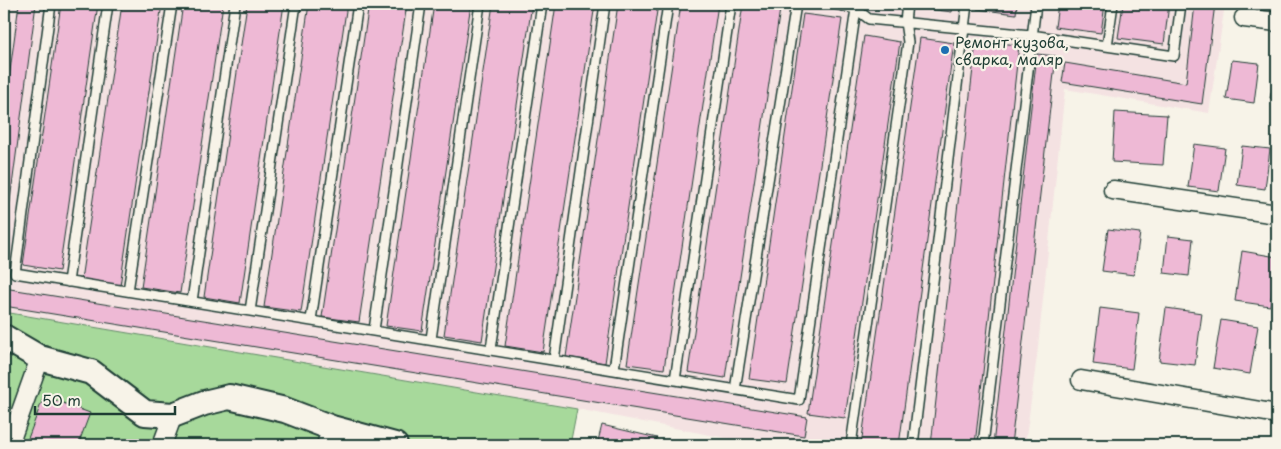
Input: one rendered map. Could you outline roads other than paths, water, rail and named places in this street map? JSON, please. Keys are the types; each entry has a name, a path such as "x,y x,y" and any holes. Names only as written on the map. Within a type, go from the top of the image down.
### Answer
{"street":[{"path":"1244,18 1277,22"},
{"path":"1113,190 1277,214"},
{"path":"4,337 40,358 91,372 145,413 173,415 204,403 230,397 284,410 329,436 396,445"},
{"path":"9,445 40,358"},
{"path":"1081,380 1277,414"},
{"path":"162,445 173,415"}],"lane":[{"path":"51,4 14,274 374,330 799,400 856,9"},
{"path":"68,282 108,4"},
{"path":"128,291 172,4"},
{"path":"192,301 236,4"},
{"path":"250,311 296,4"},
{"path":"311,320 358,4"},
{"path":"374,330 421,4"},
{"path":"431,340 480,4"},
{"path":"491,349 542,4"},
{"path":"554,360 605,4"},
{"path":"614,370 668,4"},
{"path":"675,380 731,4"},
{"path":"735,390 796,4"},
{"path":"834,4 856,9 869,18 1031,35 1174,56 1181,4"},
{"path":"851,445 908,42 905,22 908,4"},
{"path":"913,445 967,4"},
{"path":"983,445 1036,4"},
{"path":"1107,46 1113,4"}],"place":[{"name":"Ремонт кузова, сварка, маляр","path":"945,50"}]}
